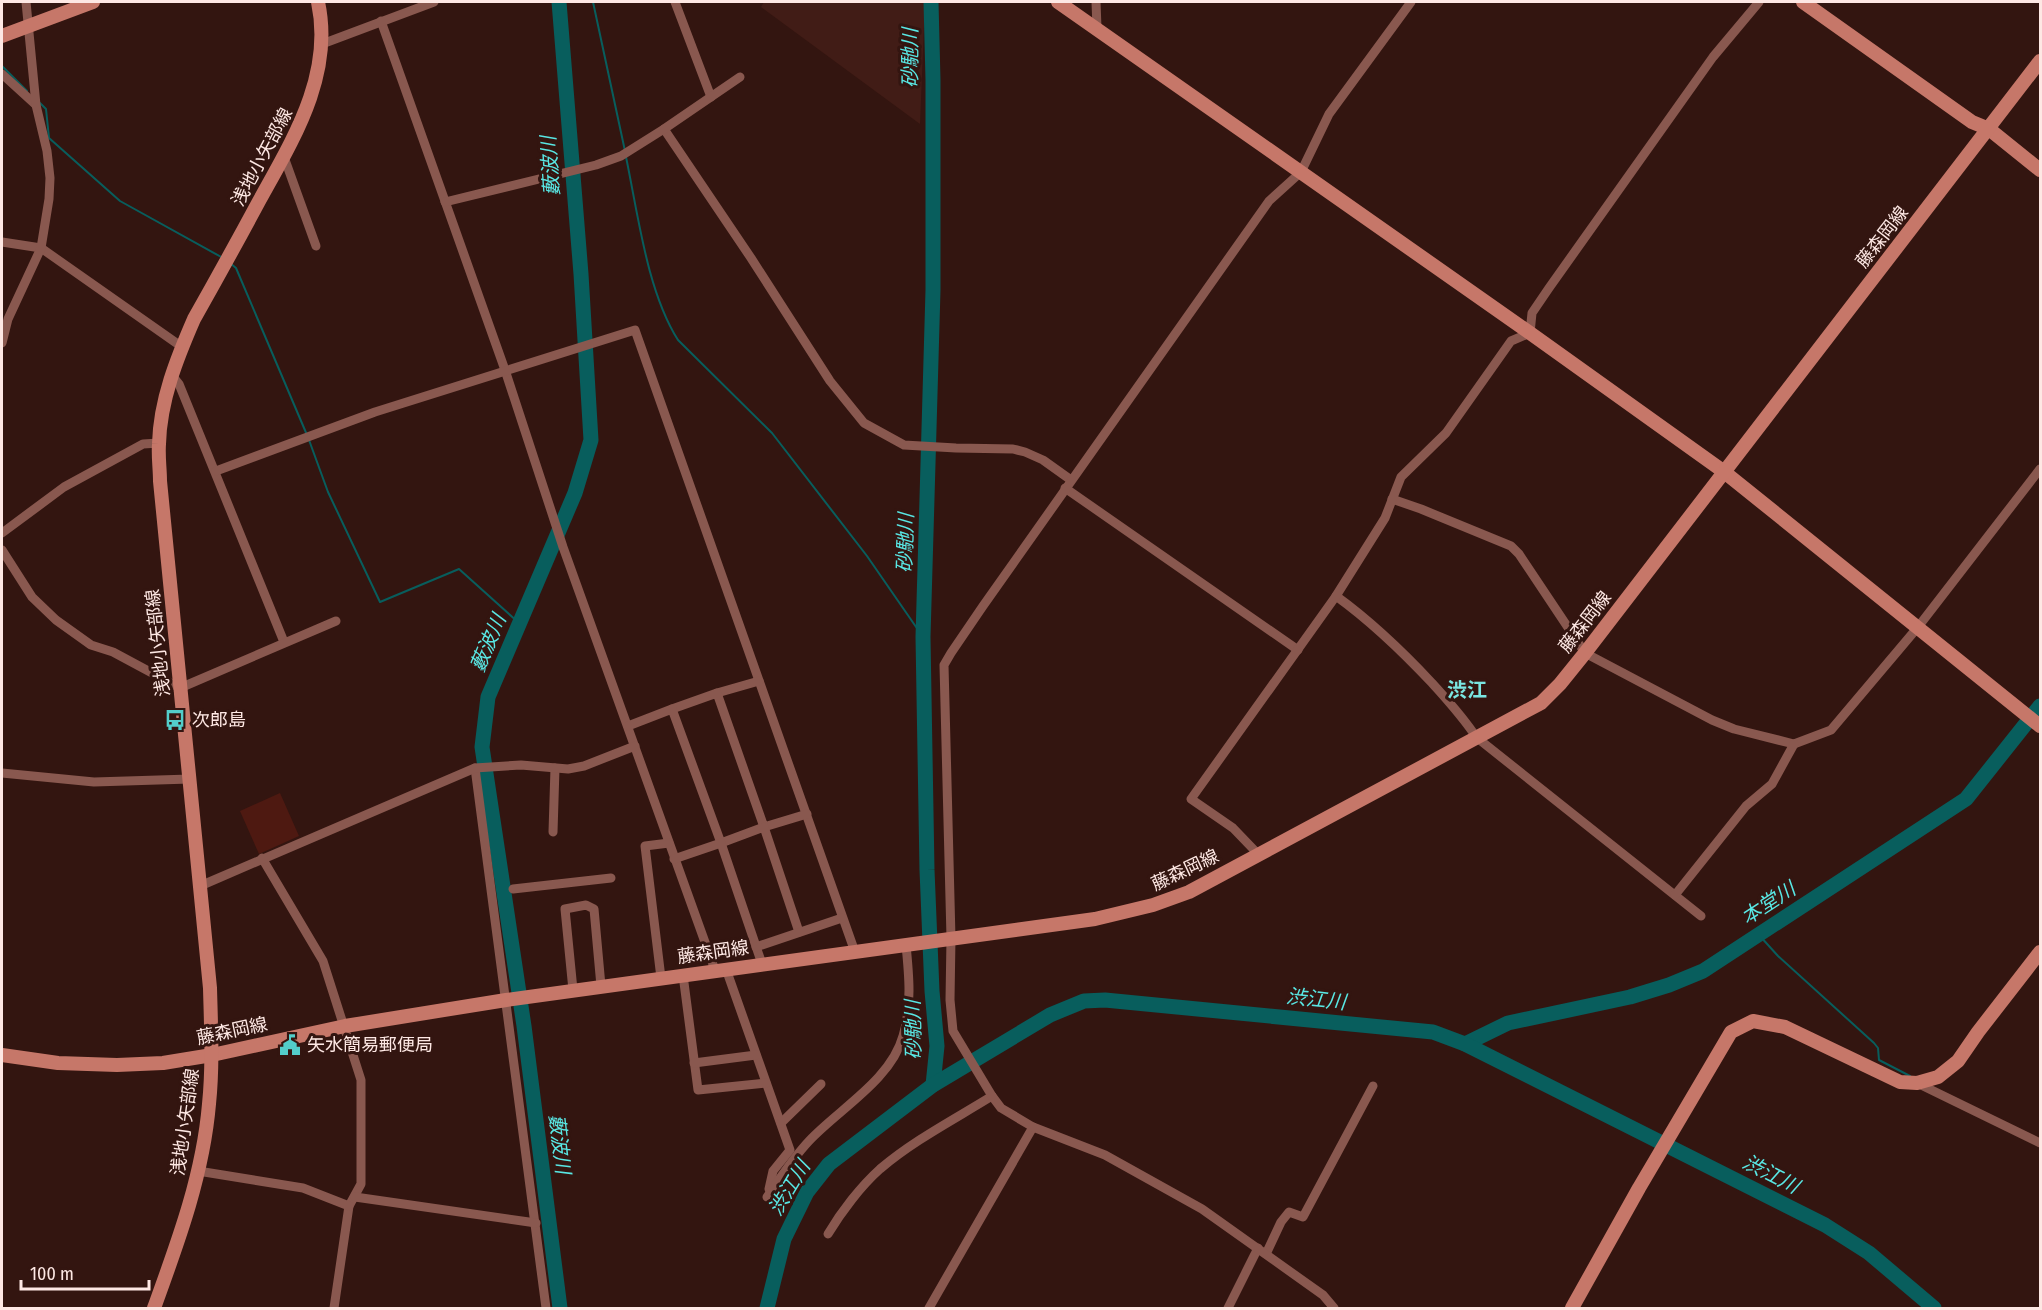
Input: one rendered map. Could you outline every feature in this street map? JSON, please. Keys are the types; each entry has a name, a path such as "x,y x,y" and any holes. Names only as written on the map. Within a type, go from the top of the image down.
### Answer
{"main road":[{"path":"2,36 93,2"},
{"name":"浅地小矢部線","path":"154,1308 186,1218 198,1172 209,1106 212,1055 210,988 160,481 159,443 171,374 194,319 284,157 308,108 316,82 322,44 321,13 318,2"},
{"path":"1058,2 1723,471 2040,726"},
{"path":"1803,2 1972,122 1989,129 2040,170"},
{"name":"藤森岡線","path":"2,1055 58,1063 117,1065 163,1063 212,1055 345,1026 506,1000 1095,919 1153,905 1189,892 1541,703 1560,684 1585,652 2040,60"},
{"path":"1572,1308 1639,1188 1731,1032 1753,1021 1785,1027 1900,1082 1917,1083 1938,1077 1958,1061 2040,952"}],"street":[{"path":"2,343 8,319 41,248 49,199 50,178 47,151 36,105 26,2"},
{"path":"322,44 434,2"},
{"path":"675,2 711,97"},
{"path":"1096,2 1097,28"},
{"path":"1335,1308 1323,1295 1202,1209 1105,1155 1033,1126 1001,1108 992,1096 954,1031 950,1000 951,938 944,666 1068,484 1269,201 1301,172 1329,114 1411,2"},
{"path":"1258,854 1233,828 1191,799 1336,596 1385,518 1401,477 1446,433 1510,341 1530,333 1532,313 1549,288 1713,57 1759,2"},
{"path":"381,21 505,370 556,527 674,859 756,1055 790,1150 773,1171 767,1197 809,1141 863,1093 889,1065 903,1039 909,1011 906,945"},
{"path":"2,74 36,105"},
{"path":"445,202 621,156 740,76"},
{"path":"664,129 830,381 864,423 904,445 1013,448 1043,460 1068,484 1298,650"},
{"path":"284,157 316,246"},
{"path":"2,242 41,248 182,347"},
{"path":"216,471 375,412 635,330 855,952"},
{"path":"171,374 179,384 216,471 284,642"},
{"path":"2,533 64,488 143,444 159,443"},
{"path":"1392,499 1511,546 1519,554 1585,652 1712,720 1734,729 1794,744 1827,733 1834,727 1918,627 2040,468"},
{"path":"2,550 32,597 56,620 91,645 113,652 180,687 336,621"},
{"path":"1336,596 1368,619 1404,653 1459,713 1476,737 1701,916"},
{"path":"628,726 717,693 759,681"},
{"path":"717,693 799,932"},
{"path":"672,709 762,964"},
{"path":"1675,895 1746,806 1772,784 1794,744"},
{"path":"200,886 475,768 497,765 568,769 584,766 635,746"},
{"path":"475,768 546,1308"},
{"path":"554,832 555,768"},
{"path":"2,773 94,783 189,779"},
{"path":"674,859 807,814"},
{"path":"661,978 645,846 669,843"},
{"path":"262,858 323,960 361,1080 362,1177 352,1202 334,1308"},
{"path":"513,889 611,878"},
{"path":"573,990 565,909 586,905 594,909 601,986"},
{"path":"756,947 842,918"},
{"path":"683,975 698,1090 766,1083"},
{"path":"694,1063 756,1055"},
{"path":"1917,1083 2040,1143"},
{"path":"781,1123 821,1084"},
{"path":"1228,1308 1262,1251 1289,1212 1303,1217 1373,1086"},
{"path":"828,1234 840,1215 878,1170 908,1148 992,1096"},
{"path":"929,1308 1033,1126"},
{"path":"198,1172 303,1188 352,1202 536,1223"}],"shaded area":[{"path":"764,2 925,2 920,124 761,7"},
{"path":"280,793 299,836 259,854 240,811"}],"waterway":[{"name":"藪波川","path":"559,2 581,274 591,440 575,493 488,697 482,747 524,1026 560,1308"},
{"path":"593,2 625,151"},
{"name":"砂馳川","path":"931,2 933,290 923,637 927,870 932,991 937,1046 933,1085"},
{"path":"2,66 27,91"},
{"path":"40,103 46,109 49,138 120,201 223,258"},
{"path":"626,157 651,276 658,299 678,340 772,433 867,556 923,637"},
{"path":"230,263 236,268 307,435"},
{"path":"309,440 328,492 380,602 459,569 519,623"},
{"name":"本堂川","path":"1465,1044 1508,1023 1630,997 1703,971 1966,799 2040,706"},
{"path":"1759,935 1778,956 1874,1043 1878,1048 1879,1060 1910,1076"},
{"name":"渋江川","path":"767,1308 784,1239 807,1192 829,1164 933,1085 1050,1015 1084,1001 1105,1000 1433,1032 1465,1044 1825,1225 1869,1253 1934,1308"}],"place":[{"name":"次郎島","path":"175,720"},
{"name":"矢水簡易郵便局","path":"290,1045"}],"district":[{"name":"渋江","path":"1467,690"}]}
